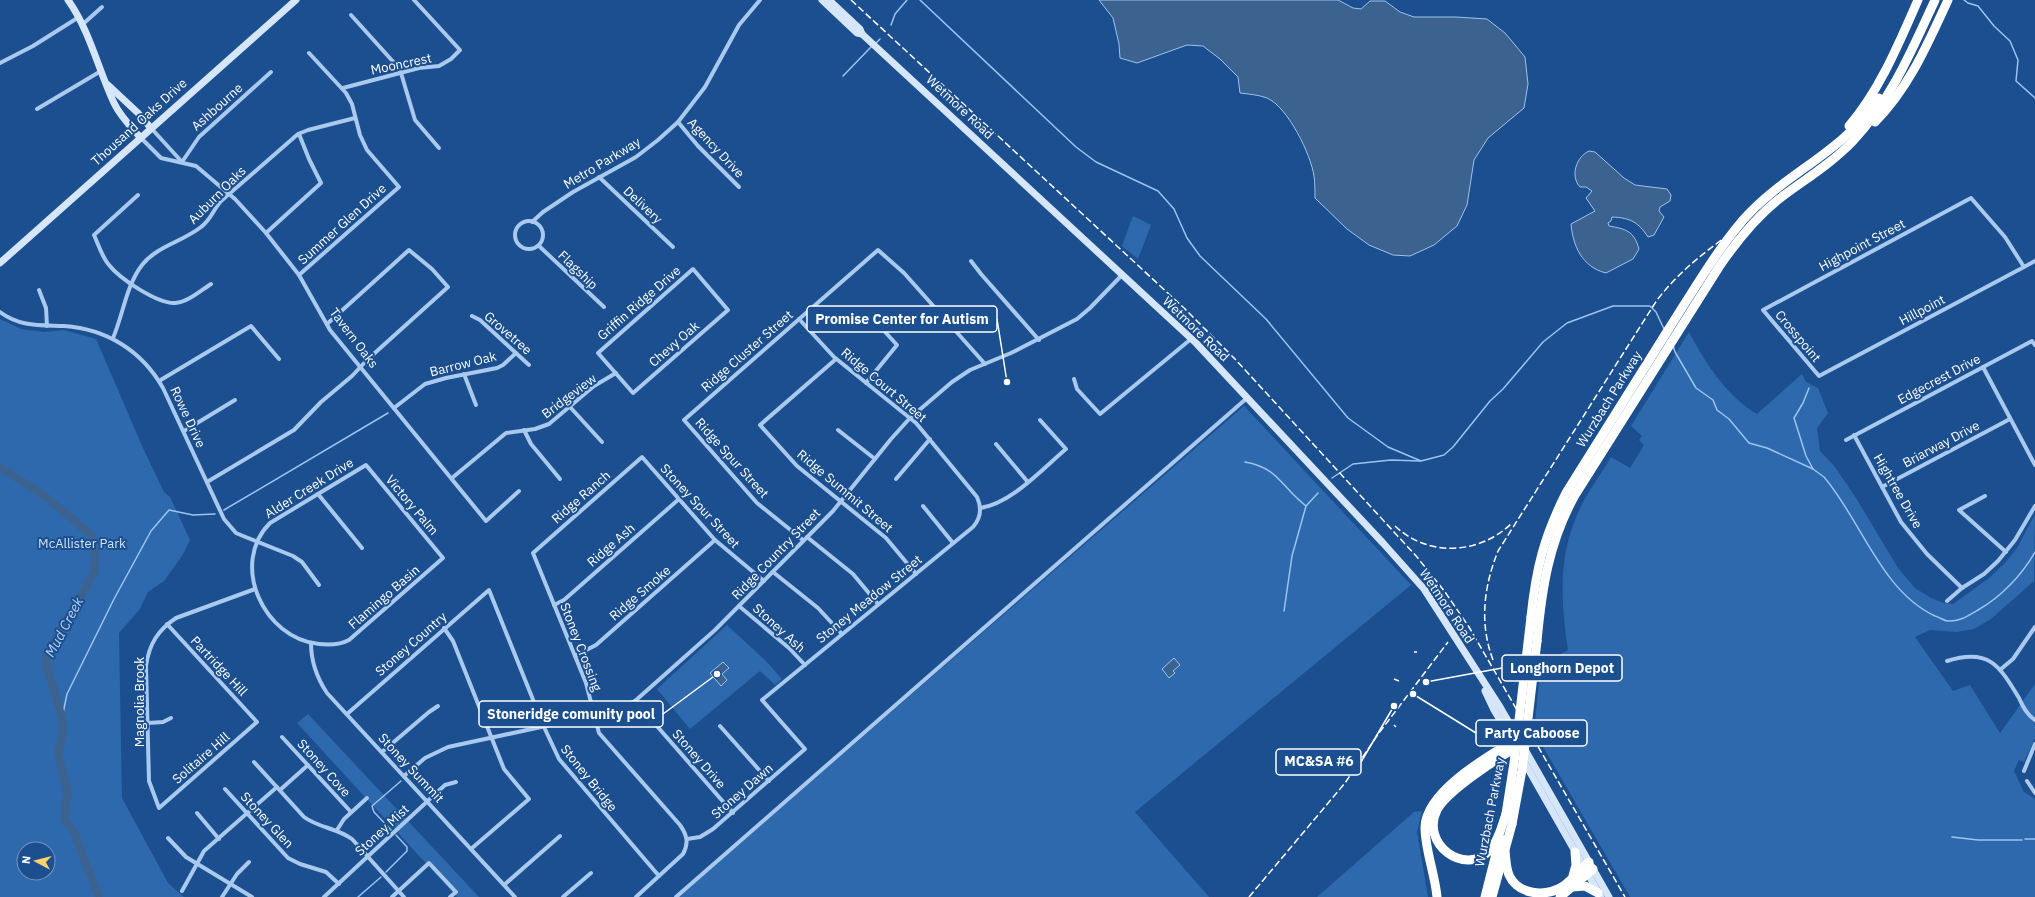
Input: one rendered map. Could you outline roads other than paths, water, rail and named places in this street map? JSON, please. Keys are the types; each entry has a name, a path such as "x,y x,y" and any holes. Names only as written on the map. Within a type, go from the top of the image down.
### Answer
{"highway":[{"path":"1827,153 1853,122 1869,99 1918,0"},
{"name":"Wurzbach Parkway","path":"1818,165 1827,153 1847,136 1876,102 1897,68 1928,0"},
{"name":"Wurzbach Parkway","path":"1485,897 1506,814 1514,763 1538,564 1547,532 1554,517 1566,494 1658,354 1740,237 1767,209 1818,165 1853,141 1872,119 1903,70 1935,0"},
{"path":"1853,141 1874,123 1895,101 1924,51 1948,0"},
{"name":"Wurzbach Parkway","path":"1492,897 1512,824 1522,770 1543,584 1554,540 1563,518 1658,354"},
{"path":"1504,746 1505,728"},
{"path":"1506,814 1494,844 1486,853 1475,858 1462,858 1448,853 1442,848 1434,836 1434,817 1439,806 1517,743"},
{"path":"1437,897 1426,835 1428,814 1434,803 1448,788 1504,746 1517,743"},
{"path":"1500,757 1516,757 1524,762"},
{"path":"1505,851 1506,867 1516,886 1525,891 1536,894 1549,893 1562,887 1573,876 1588,868"},
{"path":"1573,876 1576,866 1575,852"},
{"path":"1560,897 1571,888 1588,868"},
{"path":"1571,888 1585,886 1599,895"}],"main road":[{"name":"Tavern Oaks","path":"68,0 81,20 108,85 114,104 123,118 140,137"},
{"name":"Thousand Oaks Drive","path":"0,263 150,127 296,0"},
{"name":"Wetmore Road","path":"822,0 857,33 862,34"},
{"name":"Wetmore Road","path":"829,0 860,29 862,34 1191,339 1248,398 1419,584 1500,707 1517,743 1588,868 1599,895"},
{"name":"Tavern Oaks","path":"108,85 138,113 150,127"},
{"name":"Wetmore Road","path":"1478,674 1494,710 1505,728 1517,743 1524,762 1575,852 1609,897"}],"street":[{"name":"Mooncrest","path":"343,88 418,68 439,66 451,59 460,50 414,0"},
{"name":"Metro Parkway","path":"532,222 543,212 573,192 646,150 678,122 705,87 739,25 760,0"},
{"path":"0,63 81,20 102,6"},
{"path":"351,15 392,59 401,73 415,120 439,148"},
{"path":"309,53 343,88 351,101 355,118"},
{"path":"37,108 101,70"},
{"name":"Ashbourne","path":"182,162 199,137 271,72"},
{"name":"Auburn Oaks","path":"113,338 132,283 139,269 151,256 201,228 214,214 221,201 299,134 355,118"},
{"name":"Summer Glen Drive","path":"299,276 399,187 367,150 360,135 355,118"},
{"name":"Agency Drive","path":"678,122 698,146 739,187"},
{"name":"Tavern Oaks","path":"150,127 182,162"},
{"path":"266,233 321,183 299,134"},
{"name":"Tavern Oaks","path":"140,137 161,158 166,161 182,162 196,166 230,193 266,233 299,276 326,324 486,521 520,491"},
{"name":"Delivery","path":"599,177 673,247"},
{"path":"138,195 94,235 109,265 118,274 160,300 176,303 188,298 210,284"},
{"name":"Highpoint Street","path":"1763,310 1971,198 2005,237 2024,267"},
{"path":"532,222 540,226 543,234 539,246 527,249 520,246 516,239 516,231 521,224 532,222"},
{"name":"Flagship","path":"539,246 604,307"},
{"path":"207,482 294,430 321,402 361,368 448,287 432,269 409,250 326,324"},
{"name":"Ridge Cluster Street","path":"684,420 878,250 904,274 985,364"},
{"path":"971,261 1040,340"},
{"name":"Hillpoint","path":"1819,376 2035,261"},
{"name":"Griffin Ridge Drive","path":"616,373 598,352 693,269 728,310"},
{"name":"Ridge Country Street","path":"404,776 425,758 439,750 492,737 595,716 613,711 635,701 715,630 773,572 841,501 874,459 910,418 952,382 970,370 1040,340 1084,314 1122,275"},
{"path":"39,290 46,308 47,326"},
{"name":"Chevy Oak","path":"616,373 633,393 728,310"},
{"name":"Crosspoint","path":"1763,310 1819,376"},
{"name":"Rowe Drive","path":"0,312 22,323 79,328 99,332 113,338 141,358 159,381 184,431 219,509 230,526 236,533 257,543 294,556 302,562 319,585"},
{"name":"Grovetree","path":"472,316 480,320 529,365"},
{"name":"Ridge Court Street","path":"799,319 836,359 910,418 930,439 977,497 980,508"},
{"path":"866,383 897,345 876,322"},
{"path":"159,381 251,326 279,359"},
{"path":"1074,379 1077,389 1100,414 1191,339"},
{"name":"Edgecrest Drive","path":"1846,440 2032,340 2035,345"},
{"name":"Barrow Oak","path":"394,408 425,384 464,374 498,368 516,353"},
{"name":"Ridge Summit Street","path":"836,359 760,425 792,461 886,538 916,574"},
{"path":"1983,367 2035,465"},
{"name":"Bridgeview","path":"452,478 506,433 535,429 549,424 594,386 616,373"},
{"path":"464,374 476,405"},
{"path":"676,897 1248,398"},
{"path":"184,431 236,400"},
{"path":"570,407 602,442"},
{"name":"Briarway Drive","path":"1882,487 2010,419"},
{"name":"Ridge Spur Street","path":"684,420 754,500 853,574 878,604"},
{"path":"980,508 999,503 1066,449 1040,420"},
{"path":"524,430 531,444 560,479"},
{"path":"838,430 874,459"},
{"name":"Hightree Drive","path":"1854,435 1901,522 1921,548 1962,588"},
{"path":"896,479 930,439"},
{"path":"996,444 1027,481"},
{"name":"Stoney Spur Street","path":"642,457 715,540 764,581"},
{"name":"Ridge Ranch","path":"533,552 642,457"},
{"name":"Alder Creek Drive","path":"311,643 295,637 276,624 264,609 255,589 252,564 257,543 262,532 270,523 366,465"},
{"name":"Victory Palm","path":"366,465 443,558"},
{"path":"318,494 362,548"},
{"path":"1985,496 1959,510 2006,552"},
{"name":"Ridge Ash","path":"554,605 564,600 679,499"},
{"path":"923,506 953,543"},
{"path":"1947,601 1962,588 1988,570 2006,552 2019,534 2035,506"},
{"name":"Stoney Meadow Street","path":"805,749 762,700 974,525 980,516 980,508"},
{"name":"Ridge Smoke","path":"575,656 596,645 715,540"},
{"name":"Stoney Crossing","path":"533,552 590,696 602,737 680,825 687,839"},
{"name":"Flamingo Basin","path":"311,643 333,645 349,640 443,558"},
{"path":"773,572 818,608 842,634"},
{"name":"Magnolia Brook","path":"159,808 149,781 147,656 153,640 167,624 181,615 255,589"},
{"name":"Stoney Country","path":"348,714 489,590"},
{"name":"Stoney Bridge","path":"489,590 559,760 659,876"},
{"name":"Stoney Ash","path":"739,606 789,648 805,665"},
{"name":"Partridge Hill","path":"167,624 257,722"},
{"path":"2001,669 2013,659 2035,627"},
{"path":"444,628 453,641 504,769 529,799 471,849"},
{"name":"Stoney Summit","path":"311,643 312,661 317,677 328,693 515,897"},
{"path":"1947,661 1975,656 1989,660 2001,669 2026,711 2035,720"},
{"name":"Stoney Drive","path":"635,701 732,812"},
{"path":"382,752 438,706"},
{"path":"148,723 163,722 171,718"},
{"name":"Solitaire Hill","path":"159,808 257,722"},
{"path":"720,726 769,781"},
{"name":"Stoney Cove","path":"282,737 351,812"},
{"path":"2024,771 2035,744"},
{"name":"Stoney Dawn","path":"687,839 700,837 708,833 805,749"},
{"path":"254,762 311,822 337,830 352,840 404,897"},
{"path":"182,891 204,851 308,765"},
{"path":"2027,781 2035,793"},
{"name":"Stoney Mist","path":"324,897 427,801 449,783 456,782"},
{"name":"Stoney Glen","path":"225,789 293,861 326,872 339,884"},
{"path":"337,830 351,812 367,798"},
{"path":"197,813 219,838"},
{"path":"504,885 560,836"},
{"path":"168,838 180,852 252,897"},
{"path":"636,897 683,854 687,839"},
{"path":"222,897 230,884 249,862"},
{"path":"392,897 429,863 456,892 450,897"},
{"path":"563,897 591,873"}],"waterway":[{"path":"891,25 895,14 907,0"},
{"path":"920,0 1076,147 1096,162 1158,191 1174,209 1187,238 1200,256 1266,319 1348,418 1388,447 1421,461 1444,455 1453,447 1490,401 1503,389 1543,342 1567,323 1613,306 1650,306 1656,312 1664,329"},
{"path":"1964,0 1978,6 1994,26 2010,41 2018,60 2016,81 2035,98"},
{"path":"876,43 880,39"},
{"path":"843,76 871,47"},
{"path":"1673,345 1675,352 1696,388 1713,400 1717,410 1729,419 1749,443 1767,448 1813,469 1824,477 1837,494 1873,553 1900,590 1916,605 1935,616 1947,621 1956,621 1987,605 2010,585 2024,569 2035,552"},
{"path":"1809,388 1803,403 1794,418 1806,456 1813,469"},
{"path":"224,510 388,413"},
{"path":"1332,478 1353,464 1391,460 1420,461"},
{"path":"1245,462 1256,465 1273,474 1306,506"},
{"name":"Mud Creek","path":"0,467 49,499 91,535 95,558 94,573 48,652 46,662 62,718 63,734 58,752 68,796 65,806 65,819 73,830 99,897"},
{"path":"1284,611 1292,556 1306,506 1318,493"},
{"path":"62,718 67,694 114,599 151,531 169,510 193,515 215,514"},
{"path":"391,830 374,812 372,806 401,781"},
{"path":"386,872 407,851 407,847 396,835"},
{"path":"1952,837 1978,840 2022,840"},
{"path":"2025,839 2035,839"},
{"path":"358,897 381,877"}],"railway":[{"path":"851,0 1184,308 1235,359 1417,557 1445,592 1469,627 1625,897"},
{"path":"1493,660 1486,632 1485,605 1489,578 1498,551 1657,300 1674,280 1691,264 1731,233"},
{"path":"1395,526 1408,536 1422,543 1438,547 1453,548 1484,542 1511,524"},
{"path":"1249,897 1345,783 1379,733 1448,642"},
{"path":"1394,679 1399,681"}],"place":[{"name":"Promise Center for Autism","path":"1007,382"},
{"name":"Stoneridge comunity pool","path":"717,674"},
{"name":"Longhorn Depot","path":"1426,682"},
{"name":"Party Caboose","path":"1413,694"},
{"name":"MC&SA #6","path":"1394,706"}],"park label":[{"name":"McAllister Park","path":"82,543"}]}
